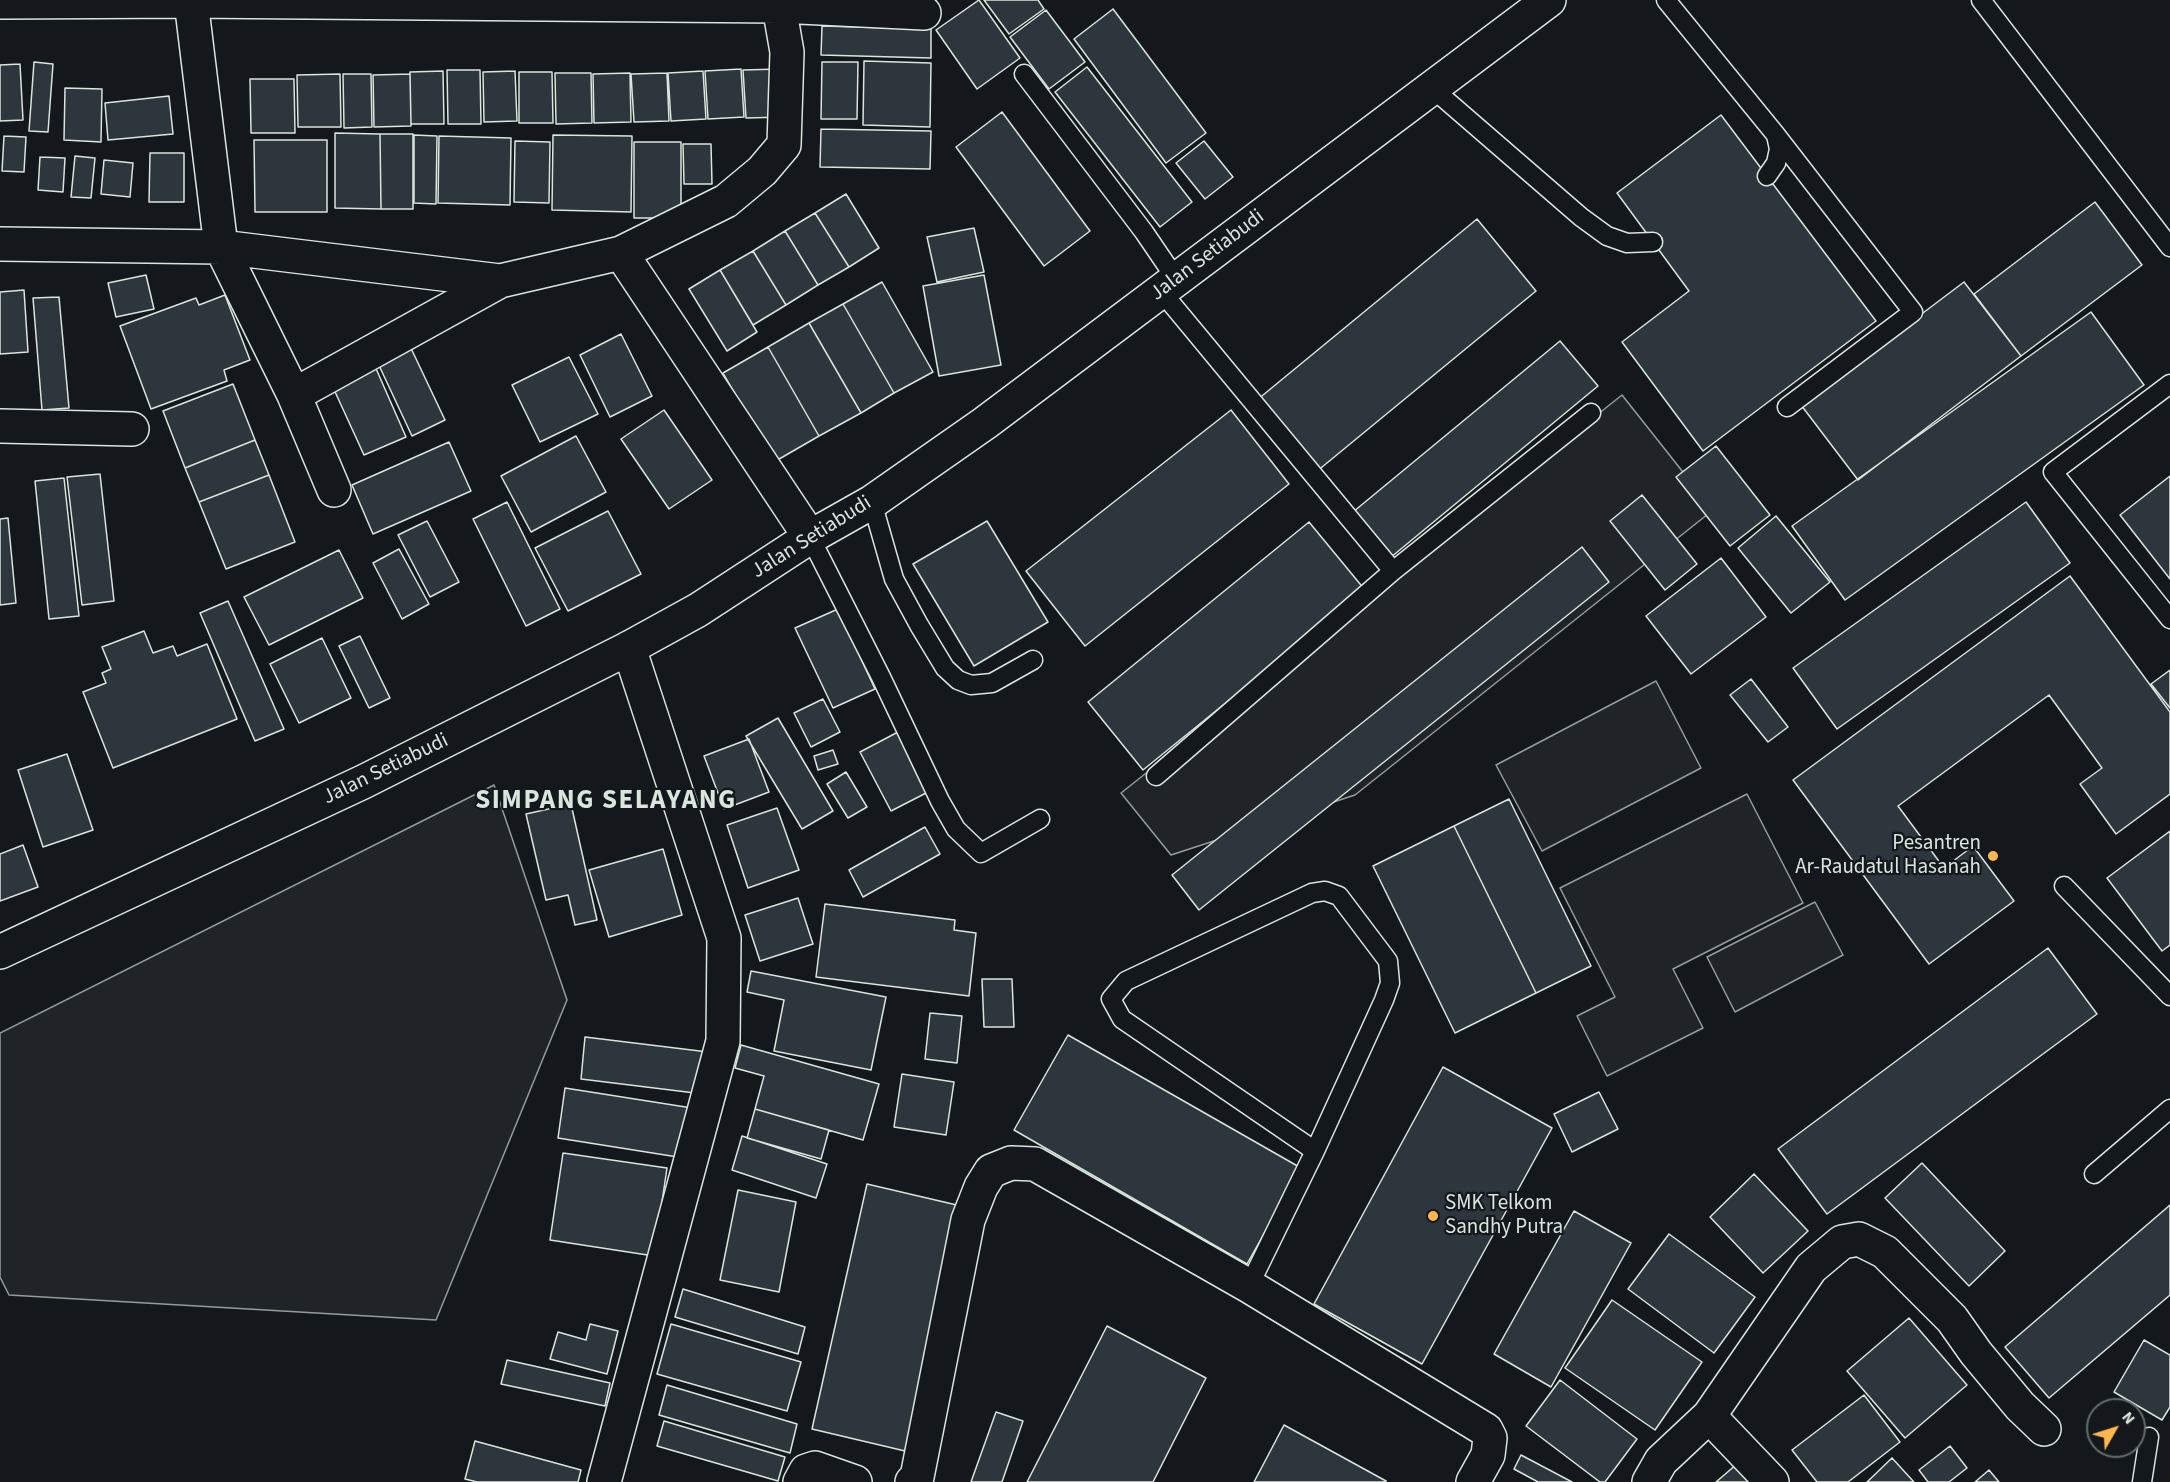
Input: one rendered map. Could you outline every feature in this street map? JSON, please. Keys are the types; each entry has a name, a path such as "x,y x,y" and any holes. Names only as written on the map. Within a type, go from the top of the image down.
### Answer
{"street":[{"name":"Jalan Setiabudi","path":"0,952 363,782 629,648 698,610 810,537 872,502 985,423 1550,0"},
{"path":"191,1 221,246 294,395 334,490"},
{"path":"0,2 191,1 779,6 924,14"},
{"path":"294,395 500,281 621,253 726,201 762,171 784,145 787,52 779,6"},
{"path":"0,244 221,246 500,281"},
{"path":"621,253 810,537"},
{"path":"0,426 132,429"},
{"path":"604,1482 723,1041 724,938 629,648"},
{"path":"912,1482 917,1477 968,1220 981,1187 991,1171 1011,1163 1035,1164 1249,1286 1486,1430 1490,1438 1488,1455 1473,1482"},
{"path":"1649,1482 1661,1461 1709,1416 1811,1268 1842,1242 1858,1239 1885,1252 1952,1319 1976,1353 2020,1406 2044,1429"},
{"path":"1709,1416 1772,1482"},
{"path":"800,1482 806,1472 815,1468 855,1482"}],"lane":[{"path":"1666,0 1776,135 1913,312 1787,407"},
{"path":"1981,0 2170,247"},
{"path":"1024,74 1144,232 1168,285 1393,571"},
{"path":"1432,88 1607,236 1627,243 1653,242"},
{"path":"1767,176 1776,163 1779,149 1776,135"},
{"path":"2167,392 2053,472 2170,619"},
{"path":"1156,776 1393,571 1591,413"},
{"path":"872,502 894,579 945,668 958,680 971,685 992,683 1033,660"},
{"path":"810,537 956,829 981,852 1040,819"},
{"path":"2064,886 2170,996"},
{"path":"1249,1286 1315,1151 1390,983 1388,961 1339,896 1325,891 1312,893 1126,981 1111,999 1122,1019 1315,1151"},
{"path":"2094,1174 2170,1109"},
{"path":"2142,1482 2149,1437"}],"shaded area":[{"path":"1622,395 1713,510 1355,795 1171,855 1121,793"},
{"path":"1656,681 1701,768 1542,851 1496,765"},
{"path":"494,785 567,1000 436,1320 9,1295 0,1277 0,1033"},
{"path":"1747,794 1803,903 1673,969 1703,1028 1607,1076 1577,1016 1615,997 1560,888"},
{"path":"1815,902 1843,955 1735,1012 1707,957"}],"building":[{"path":"979,0 1020,58 977,89 936,30"},
{"path":"984,0 1038,0 1044,9 1009,34"},
{"path":"1113,9 1206,133 1166,163 1074,39"},
{"path":"1046,10 1085,62 1049,89 1010,37"},
{"path":"822,26 931,29 931,58 821,55"},
{"path":"864,61 931,63 930,127 863,125"},
{"path":"34,62 53,64 48,132 29,131"},
{"path":"822,62 858,62 857,119 821,119"},
{"path":"20,64 23,120 0,121 0,65"},
{"path":"1087,67 1192,202 1160,227 1055,92"},
{"path":"741,69 744,117 708,119 705,71"},
{"path":"780,69 783,117 746,118 743,70"},
{"path":"447,70 480,70 481,124 448,124"},
{"path":"443,71 444,124 411,124 410,72"},
{"path":"515,71 517,121 484,122 483,72"},
{"path":"703,71 706,119 671,121 668,73"},
{"path":"519,72 552,72 553,123 519,123"},
{"path":"555,73 591,73 592,123 556,124"},
{"path":"630,73 631,122 594,123 593,74"},
{"path":"667,73 669,121 634,122 631,74"},
{"path":"340,74 341,127 298,127 297,75"},
{"path":"343,74 371,74 372,127 344,128"},
{"path":"410,74 411,126 374,127 373,75"},
{"path":"250,79 294,79 295,133 251,133"},
{"path":"65,88 102,89 101,142 64,140"},
{"path":"169,96 173,134 108,140 105,103"},
{"path":"1002,112 1090,231 1044,266 956,147"},
{"path":"1721,115 1876,321 1703,451 1622,342 1689,291 1617,193"},
{"path":"821,129 931,131 930,169 820,167"},
{"path":"335,133 380,134 381,209 335,208"},
{"path":"380,134 413,134 413,209 381,209"},
{"path":"414,135 437,136 436,204 414,203"},
{"path":"553,135 632,136 631,212 552,210"},
{"path":"4,136 26,137 24,172 2,171"},
{"path":"439,136 511,138 510,205 438,203"},
{"path":"254,140 327,140 327,212 255,212"},
{"path":"515,141 550,142 549,203 514,202"},
{"path":"1204,141 1233,177 1205,199 1176,163"},
{"path":"634,142 681,142 681,218 634,218"},
{"path":"683,144 711,144 712,184 684,184"},
{"path":"150,153 184,153 184,202 149,202"},
{"path":"75,156 95,158 91,198 71,197"},
{"path":"40,157 65,158 63,192 38,190"},
{"path":"104,160 133,163 130,197 101,194"},
{"path":"846,194 879,248 849,267 815,213"},
{"path":"2095,202 2142,265 2021,356 1974,294"},
{"path":"815,213 849,267 818,285 785,231"},
{"path":"1477,219 1536,291 1316,472 1257,400"},
{"path":"974,228 984,272 937,282 927,237"},
{"path":"785,231 818,285 786,305 753,251"},
{"path":"753,251 786,305 753,325 720,270"},
{"path":"720,270 757,332 727,351 689,289"},
{"path":"146,275 154,309 116,317 108,283"},
{"path":"984,275 1001,365 939,376 923,286"},
{"path":"882,282 933,372 894,393 843,304"},
{"path":"1964,282 2021,356 1858,480 1801,405"},
{"path":"24,290 28,352 0,354 0,292"},
{"path":"225,295 250,360 224,370 227,381 151,409 120,326 196,298 199,305"},
{"path":"59,297 69,408 42,410 33,298"},
{"path":"843,304 894,393 861,413 809,323"},
{"path":"2091,312 2144,385 1845,600 1792,526"},
{"path":"809,323 861,413 819,436 768,347"},
{"path":"621,334 652,396 610,417 580,355"},
{"path":"1560,341 1598,386 1390,558 1353,512"},
{"path":"409,344 445,420 412,436 376,359"},
{"path":"768,347 819,436 774,462 723,373"},
{"path":"569,357 598,414 540,442 512,385"},
{"path":"374,364 406,437 364,455 331,383"},
{"path":"233,384 255,440 185,468 163,411"},
{"path":"664,410 712,480 669,509 621,439"},
{"path":"1231,410 1289,484 1085,646 1026,571"},
{"path":"576,436 606,492 531,532 501,476"},
{"path":"255,440 269,475 199,502 185,468"},
{"path":"449,442 471,491 373,534 352,485"},
{"path":"1716,446 1770,515 1730,546 1676,477"},
{"path":"100,474 114,601 82,605 67,477"},
{"path":"269,475 295,542 226,569 199,502"},
{"path":"2170,476 2170,579 2120,515"},
{"path":"64,478 79,616 49,619 35,481"},
{"path":"1642,495 1697,564 1665,590 1610,521"},
{"path":"507,502 560,609 526,626 473,519"},
{"path":"2026,502 2070,563 1837,729 1793,668"},
{"path":"608,511 641,574 568,611 535,548"},
{"path":"1776,516 1830,582 1791,613 1738,548"},
{"path":"8,518 16,603 0,605 0,519"},
{"path":"427,521 459,582 430,597 398,535"},
{"path":"987,521 1048,622 974,666 913,564"},
{"path":"1309,522 1365,590 1143,770 1088,702"},
{"path":"1582,547 1609,582 1199,910 1172,875"},
{"path":"399,549 429,604 402,619 373,563"},
{"path":"339,550 363,598 269,645 244,597"},
{"path":"1721,558 1766,617 1691,674 1646,616"},
{"path":"2070,576 2170,712 2170,794 2116,834 2080,784 2102,768 2049,695 1898,806 1944,868 1973,846 2014,901 1929,964 1793,780"},
{"path":"228,601 284,729 255,741 200,613"},
{"path":"838,609 875,689 833,708 795,628"},
{"path":"144,631 153,653 173,646 177,656 207,644 237,719 113,768 83,692 106,683 102,673 111,669 102,647"},
{"path":"360,636 390,698 369,708 339,646"},
{"path":"322,638 351,698 299,723 270,664"},
{"path":"2170,670 2170,708 2151,684"},
{"path":"1751,679 1788,727 1768,742 1730,695"},
{"path":"823,699 840,732 811,747 794,713"},
{"path":"778,718 833,811 802,829 746,736"},
{"path":"898,732 930,791 891,811 860,752"},
{"path":"749,739 769,792 724,809 704,756"},
{"path":"833,750 838,764 818,770 814,756"},
{"path":"67,754 93,830 43,847 18,770"},
{"path":"846,772 867,807 848,818 827,784"},
{"path":"1509,799 1591,966 1536,993 1454,826"},
{"path":"571,804 597,920 575,925 568,895 546,900 526,814"},
{"path":"777,808 799,870 748,888 727,825"},
{"path":"1454,826 1536,993 1455,1033 1373,866"},
{"path":"925,827 940,854 863,897 849,870"},
{"path":"2170,831 2170,945 2162,951 2107,878"},
{"path":"23,845 38,887 0,901 0,854"},
{"path":"663,849 682,915 609,937 589,870"},
{"path":"798,898 813,944 760,961 745,915"},
{"path":"825,904 955,920 954,930 976,933 969,996 816,977"},
{"path":"2048,948 2097,1014 1827,1214 1778,1149"},
{"path":"751,971 886,997 871,1070 774,1051 784,1000 747,992"},
{"path":"982,979 1012,979 1014,1027 984,1027"},
{"path":"930,1013 962,1016 957,1063 925,1059"},
{"path":"1068,1035 1301,1168 1247,1264 1014,1130"},
{"path":"585,1037 708,1052 703,1094 581,1079"},
{"path":"741,1045 879,1084 863,1140 755,1109 764,1076 735,1068"},
{"name":"SMK Telkom Sandhy Putra","path":"1443,1067 1552,1128 1422,1364 1314,1304"},
{"path":"902,1074 954,1082 946,1135 894,1127"},
{"path":"565,1088 692,1108 684,1158 558,1138"},
{"path":"1599,1092 1618,1129 1572,1152 1554,1114"},
{"path":"755,1109 829,1130 821,1159 747,1138"},
{"path":"742,1136 827,1164 816,1198 732,1170"},
{"path":"563,1153 667,1168 654,1256 550,1240"},
{"path":"1922,1163 2005,1251 1969,1286 1885,1198"},
{"path":"1754,1174 1808,1231 1763,1273 1710,1217"},
{"path":"867,1184 961,1206 905,1451 812,1429"},
{"path":"738,1190 796,1202 779,1292 720,1280"},
{"path":"2170,1205 2170,1295 2049,1398 2005,1347"},
{"path":"1574,1211 1631,1243 1551,1387 1494,1354"},
{"path":"1669,1234 1755,1297 1714,1353 1628,1289"},
{"path":"683,1289 805,1327 798,1354 675,1317"},
{"path":"1612,1300 1702,1362 1655,1430 1565,1368"},
{"path":"1909,1318 1967,1385 1905,1438 1847,1371"},
{"path":"590,1324 618,1331 607,1374 550,1359 558,1332 586,1340"},
{"path":"671,1324 801,1362 787,1411 657,1374"},
{"path":"1107,1326 1206,1378 1153,1482 1027,1482"},
{"path":"2144,1340 2170,1355 2170,1407 2162,1420 2146,1411 2146,1398 2124,1398 2114,1392"},
{"path":"507,1360 610,1383 605,1406 501,1384"},
{"path":"1560,1380 1637,1439 1605,1482 1600,1482 1526,1426"},
{"path":"667,1385 797,1424 790,1453 659,1415"},
{"path":"1864,1395 1900,1442 1848,1482 1817,1482 1792,1450"},
{"path":"996,1412 1023,1421 1002,1482 971,1482"},
{"path":"664,1421 785,1457 778,1481 657,1446"},
{"path":"1284,1425 1386,1481 1386,1482 1254,1482"},
{"path":"475,1441 581,1470 578,1482 477,1482 465,1479"},
{"path":"1950,1446 1967,1468 1949,1482 1928,1482 1919,1470"},
{"path":"1521,1455 1572,1482 1538,1482 1514,1469"},
{"path":"1745,1457 1765,1482 1716,1482"},
{"path":"1892,1458 1914,1482 1867,1482"},
{"path":"1989,1470 1999,1482 1975,1482"}],"place":[{"name":"Pesantren Ar-Raudatul Hasanah","path":"1993,856"},
{"name":"SMK Telkom Sandhy Putra","path":"1433,1216"}],"district":[{"name":"SIMPANG SELAYANG","path":"606,802"}]}
